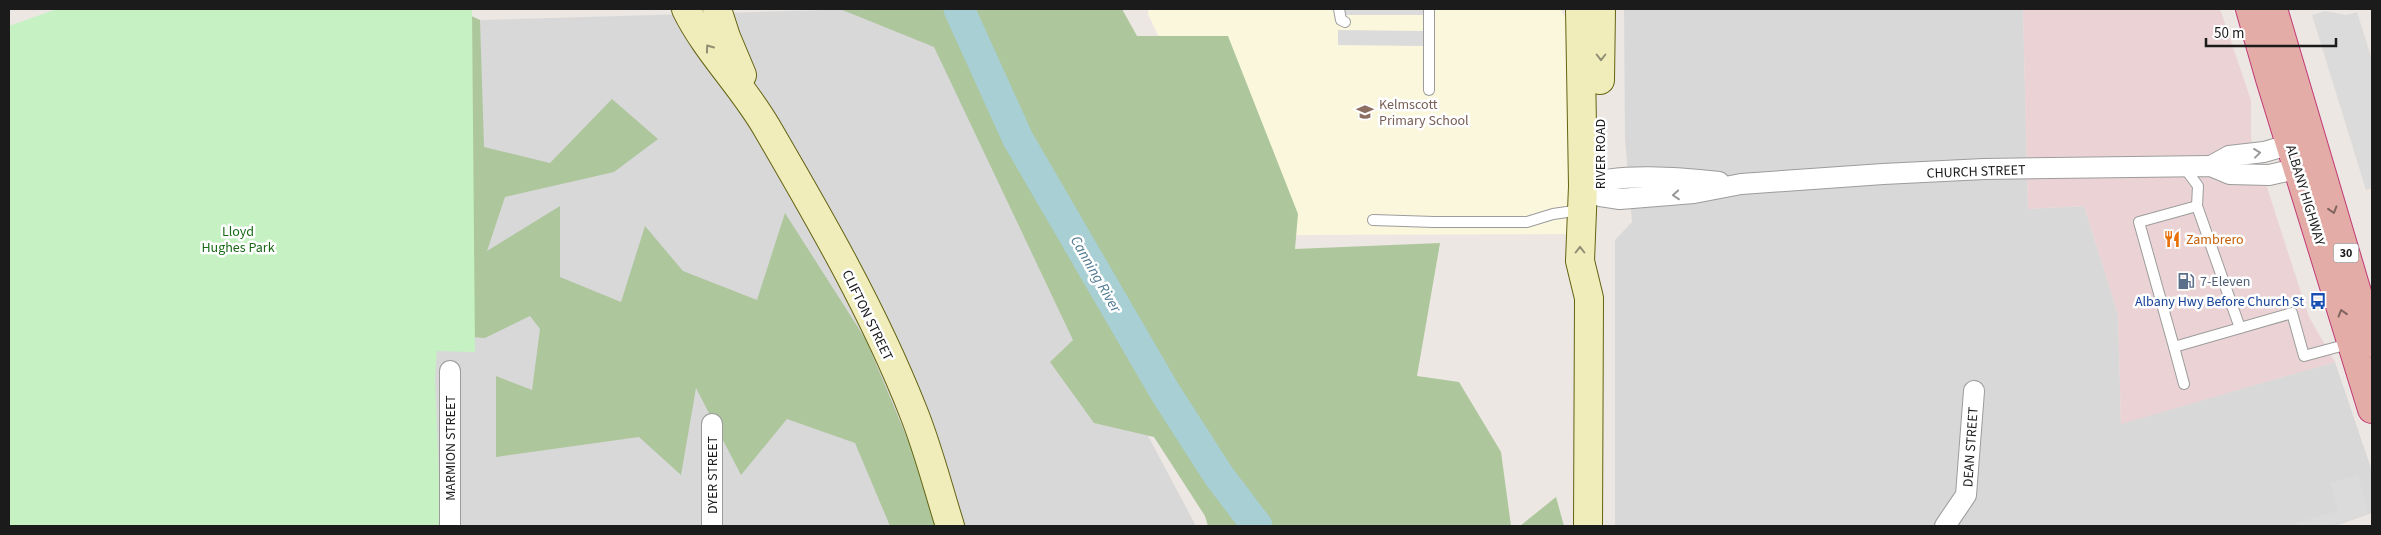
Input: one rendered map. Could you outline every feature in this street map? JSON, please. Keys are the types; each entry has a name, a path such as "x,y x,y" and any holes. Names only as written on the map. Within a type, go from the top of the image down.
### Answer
{"highway":[{"name":"ALBANY HIGHWAY","path":"2250,9 2304,154 2363,348 2372,409"},
{"name":"ALBANY HIGHWAY","path":"2273,9 2304,154"}],"main road":[{"name":"CLIFTON STREET","path":"686,9 701,37 760,115"},
{"name":"CLIFTON STREET","path":"717,9 726,37 760,115 814,209 871,317 914,411 950,526"},
{"name":"RIVER ROAD","path":"1580,9 1591,193"},
{"name":"RIVER ROAD","path":"1588,526 1589,298 1580,261 1591,193 1601,9"}],"street":[{"name":"CHURCH STREET","path":"1591,193 1696,179 1741,184 1984,169 2211,166 2230,174 2269,175 2304,154"},
{"name":"MARMION STREET","path":"450,370 450,526"},
{"name":"DEAN STREET","path":"1945,526 1966,494 1974,391"},
{"name":"DYER STREET","path":"712,424 712,526"}],"lane":[{"path":"1339,9 1341,20 1345,22"},
{"path":"1428,90 1429,9"},
{"path":"2184,167 2198,186 2197,206 2240,328"},
{"path":"1373,220 1527,222 1552,214 1591,193"},
{"path":"2184,384 2139,222 2197,206"},
{"path":"2174,347 2292,313 2304,356 2363,348"}],"shaded area":[{"path":"921,9 1196,526 432,526 422,333 480,20"},
{"name":"Kelmscott Primary School","path":"1148,9 1560,9 1565,17 1568,30 1569,234 1292,235 1171,63 1148,14"},
{"path":"1345,9 1423,9 1423,15 1345,15"},
{"path":"1624,9 2023,9 2028,209 2084,206 2118,314 2121,423 2335,362 2372,471 2372,513 2335,526 1615,526 1615,240 1632,222 1625,139"},
{"path":"2023,9 2220,9 2251,100 2251,138 2309,317 2335,362 2121,424 2118,314 2084,206 2028,209"},
{"path":"2325,11 2346,15 2357,12 2372,60 2372,188 2366,190 2312,15"},
{"path":"1338,30 1423,31 1423,46 1338,45"},
{"path":"2358,475 2369,514 2326,526 2296,526 2295,523 2338,511 2330,483"}],"green space":[{"name":"Lloyd Hughes Park","path":"57,9 472,9 475,352 437,351 435,377 441,526 9,526 9,26"},
{"name":"Lloyd Hughes Park","path":"66,9 456,9 480,20 484,147 550,163 612,99 658,139 614,172 505,197 487,251 560,206 560,277 621,302 645,226 683,271 757,300 785,213 866,340 944,526 890,526 855,443 787,419 741,475 696,388 681,475 639,437 496,457 496,376 532,390 540,329 530,316 485,338 422,333 9,526"},
{"path":"840,9 1122,9 1137,36 1228,36 1298,214 1295,249 1440,243 1417,376 1459,382 1501,452 1511,526 1208,526 1205,516 1154,437 1094,423 1050,362 1073,340 934,47"},
{"path":"1556,497 1564,526 1520,526"}],"waterway":[{"name":"Canning River","path":"959,9 1018,139 1165,392 1219,476 1257,526"}],"place":[{"name":"Kelmscott Primary School","path":"1365,112"},
{"name":"Zambrero","path":"2172,239"},
{"name":"7-Eleven","path":"2186,281"},
{"name":"Albany Hwy Before Church St","path":"2318,301"}]}
